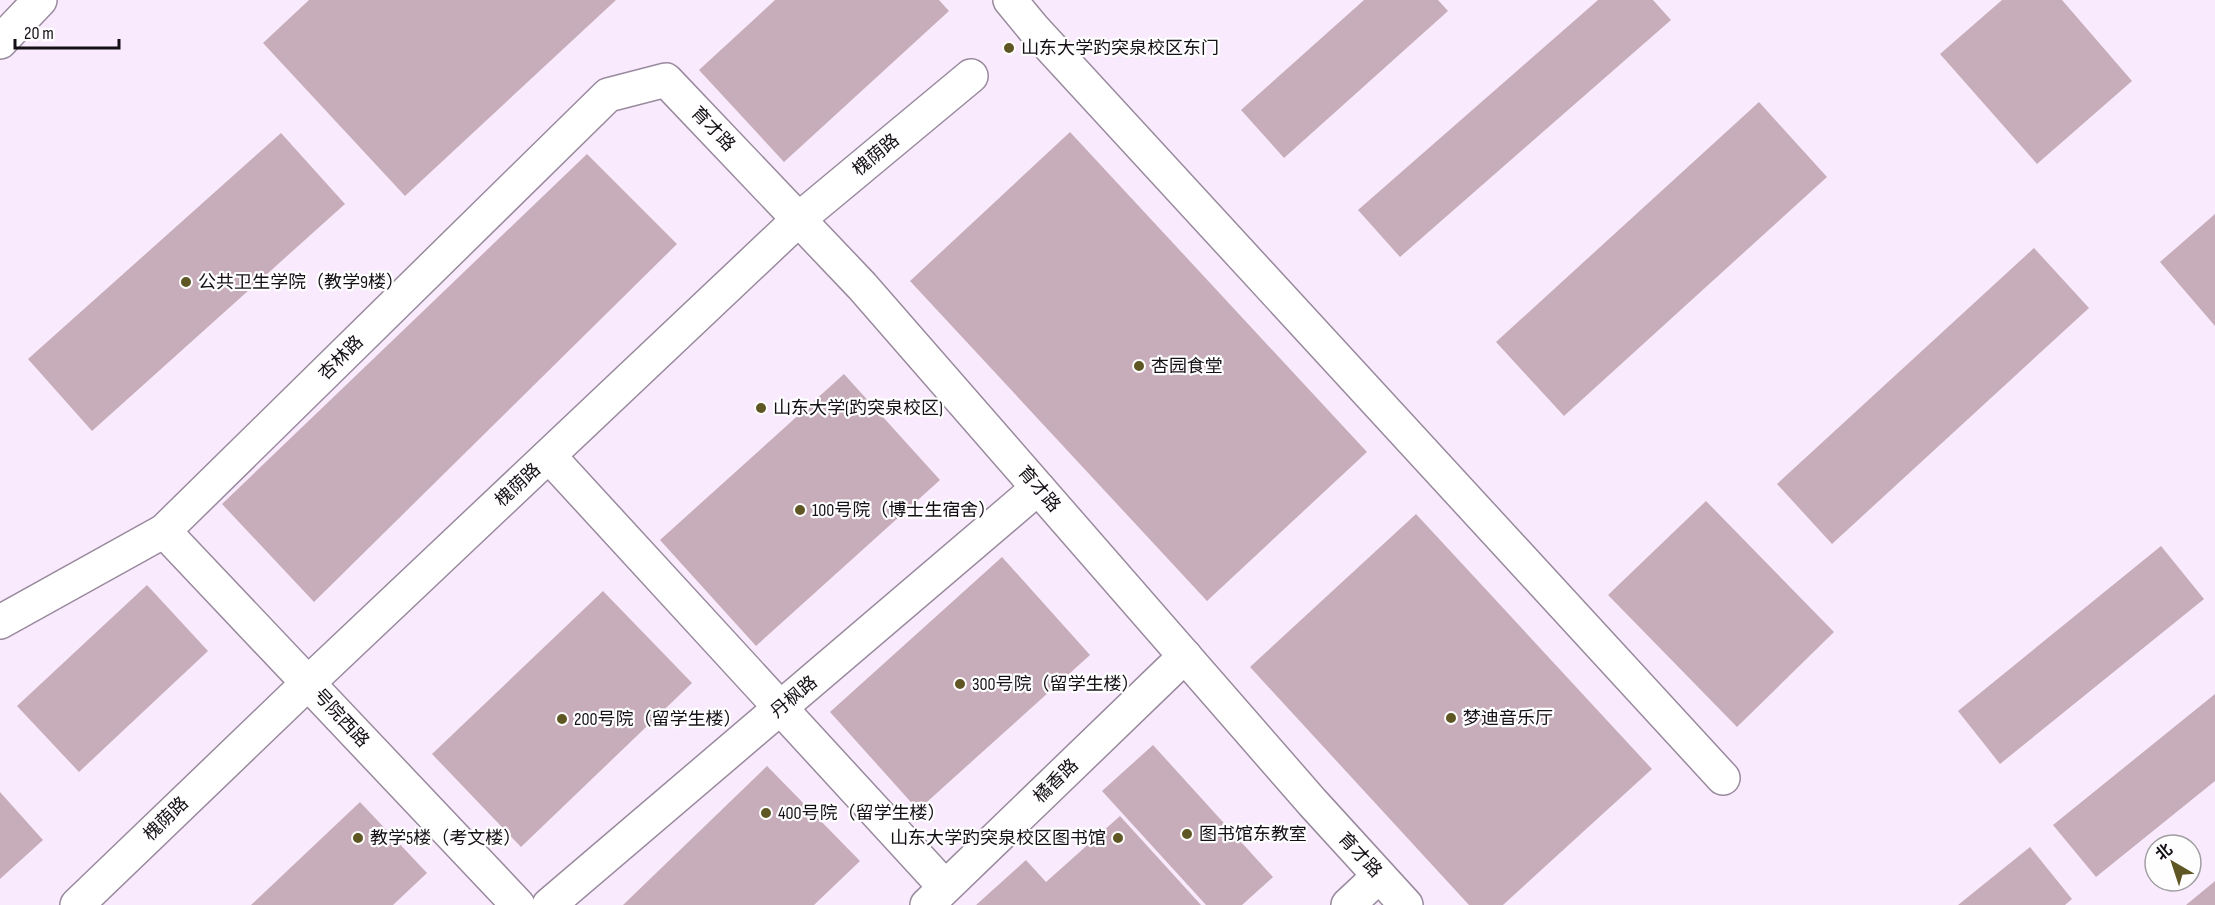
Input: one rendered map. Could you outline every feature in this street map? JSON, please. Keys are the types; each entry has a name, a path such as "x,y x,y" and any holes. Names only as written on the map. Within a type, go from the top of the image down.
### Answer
{"lane":[{"path":"0,42 40,0"},
{"path":"1011,0 1041,37 1723,778"},
{"name":"槐荫路","path":"77,905 308,683 799,219 971,76"},
{"name":"育才路","path":"666,80 862,286 1406,905"},
{"name":"杏林路","path":"0,622 164,531 608,95 666,80"},
{"path":"549,456 780,708 936,896"},
{"name":"丹枫路","path":"549,905 1038,488"},
{"name":"号院西路","path":"164,531 518,905"},
{"name":"橘香路","path":"936,896 1185,656"},
{"path":"1348,905 1379,876"}],"building":[{"path":"309,0 616,0 405,196 263,43"},
{"path":"775,0 939,0 949,11 784,162 699,70"},
{"path":"1364,0 1438,0 1448,11 1284,158 1241,110"},
{"path":"1598,0 1653,0 1671,20 1400,257 1358,210"},
{"path":"2002,0 2062,0 2132,81 2037,164 1940,54"},
{"path":"1759,102 1827,177 1564,416 1496,342"},
{"name":"杏园食堂","path":"1070,132 1367,452 1207,601 910,281"},
{"name":"公共卫生学院（教学9楼）","path":"281,133 345,204 92,431 28,359"},
{"path":"587,154 677,244 314,602 222,504"},
{"path":"2215,214 2215,326 2160,262"},
{"path":"2034,248 2089,308 1832,544 1777,484"},
{"name":"100号院（博士生宿舍）","path":"844,374 940,480 756,646 660,540"},
{"path":"1706,501 1834,632 1737,727 1608,595"},
{"name":"梦迪音乐厅","path":"1416,514 1652,769 1503,905 1469,905 1250,667"},
{"path":"2161,546 2204,599 2000,764 1958,711"},
{"name":"300号院（留学生楼）","path":"1002,557 1090,655 918,810 830,712"},
{"path":"147,585 208,651 79,772 17,706"},
{"name":"200号院（留学生楼）","path":"603,591 692,683 521,847 432,754"},
{"path":"2215,694 2215,781 2151,833 2143,833 2143,839 2096,877 2053,825"},
{"name":"图书馆东教室","path":"1153,745 1273,877 1242,905 1206,905 1102,791"},
{"name":"400号院（留学生楼）","path":"767,766 860,861 814,905 623,905"},
{"path":"0,792 43,840 0,879"},
{"name":"教学5楼（考文楼）","path":"360,802 427,873 393,905 251,905"},
{"name":"山东大学趵突泉校区图书馆","path":"1120,816 1201,905 976,905 1026,860 1046,882"},
{"path":"2030,847 2072,899 2065,905 1958,905"},
{"path":"2215,881 2215,905 2186,905 2203,893"}],"place":[{"name":"山东大学趵突泉校区东门","path":"1009,48"},
{"name":"公共卫生学院（教学9楼）","path":"186,282"},
{"name":"杏园食堂","path":"1139,366"},
{"name":"山东大学(趵突泉校区)","path":"761,408"},
{"name":"100号院（博士生宿舍）","path":"800,510"},
{"name":"300号院（留学生楼）","path":"960,684"},
{"name":"梦迪音乐厅","path":"1451,718"},
{"name":"200号院（留学生楼）","path":"562,719"},
{"name":"400号院（留学生楼）","path":"766,813"},
{"name":"图书馆东教室","path":"1187,834"},
{"name":"教学5楼（考文楼）","path":"358,838"},
{"name":"山东大学趵突泉校区图书馆","path":"1118,838"}]}
